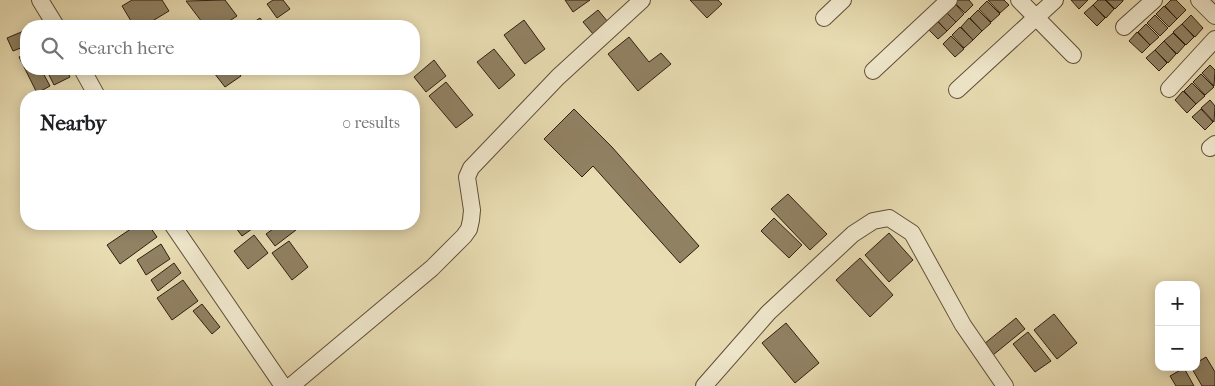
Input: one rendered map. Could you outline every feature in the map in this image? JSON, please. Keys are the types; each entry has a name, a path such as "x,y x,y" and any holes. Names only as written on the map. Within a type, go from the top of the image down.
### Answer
{"street":[{"path":"40,0 52,20"},
{"path":"291,386 432,268 464,236 471,220 472,210 468,177 471,168 558,77 642,0"},
{"path":"824,18 844,0"},
{"path":"873,71 950,0"},
{"path":"1019,0 1073,55"},
{"path":"957,90 1055,0"},
{"path":"1124,28 1154,0"},
{"path":"1199,0 1215,16"},
{"path":"1168,89 1215,40"},
{"path":"85,75 94,90"},
{"path":"704,386 768,313 853,234 873,221 889,218 912,233 963,325 1005,386"},
{"path":"176,230 283,386"}],"building":[{"path":"132,0 162,0 169,11 154,20 130,20 122,6"},
{"path":"225,0 237,16 231,20 200,20 186,1"},
{"path":"273,0 283,0 290,9 277,18 267,4"},
{"path":"565,0 590,0 573,12"},
{"path":"690,0 718,0 722,4 707,18"},
{"path":"952,0 969,0 973,5 965,13"},
{"path":"952,0 964,14 956,22 943,9"},
{"path":"988,0 1004,0 1009,5 1000,13"},
{"path":"1071,0 1088,0 1079,9"},
{"path":"1098,0 1105,0 1114,9 1106,18 1093,5"},
{"path":"1106,0 1123,0 1123,1 1115,9"},
{"path":"1171,0 1176,0 1186,10 1177,19 1165,6"},
{"path":"987,1 1000,14 991,22 979,9"},
{"path":"1093,5 1105,18 1097,26 1084,13"},
{"path":"1164,6 1177,19 1169,27 1156,14"},
{"path":"943,9 956,22 947,31 934,17"},
{"path":"598,10 608,22 593,34 583,22"},
{"path":"978,10 991,23 982,31 970,18"},
{"path":"1155,15 1168,28 1160,36 1147,23"},
{"path":"1191,15 1203,28 1195,37 1182,24"},
{"path":"934,18 947,31 938,39 925,26"},
{"path":"969,18 982,31 973,40 961,27"},
{"path":"524,20 545,49 525,64 504,35"},
{"path":"1146,24 1159,37 1150,45 1138,32"},
{"path":"1182,24 1194,37 1186,45 1173,32"},
{"path":"960,27 973,40 964,48 952,35"},
{"path":"1137,32 1150,45 1142,53 1129,41"},
{"path":"20,33 20,48 13,51 7,38"},
{"path":"1173,33 1185,45 1177,54 1164,41"},
{"path":"951,36 964,49 955,57 943,44"},
{"path":"629,37 649,62 661,53 671,64 638,91 608,54"},
{"path":"1164,41 1176,54 1168,63 1155,50"},
{"path":"494,49 515,75 499,89 477,62"},
{"path":"1155,50 1167,63 1159,71 1146,58"},
{"path":"434,60 446,76 426,92 414,77 420,75 420,72"},
{"path":"1210,65 1215,70 1214,86 1202,73"},
{"path":"1201,74 1214,87 1205,95 1193,82"},
{"path":"28,75 44,75 50,86 43,90 36,90"},
{"path":"49,75 69,75 70,77 54,85"},
{"path":"216,75 240,75 241,76 225,87"},
{"path":"446,82 473,115 456,128 429,96"},
{"path":"1192,83 1205,96 1196,104 1184,91"},
{"path":"1183,91 1196,104 1187,113 1175,100"},
{"path":"1210,100 1215,106 1214,122 1201,108"},
{"path":"574,109 612,147 699,246 680,263 593,166 582,177 544,139"},
{"path":"1201,109 1213,122 1205,130 1192,117"},
{"path":"788,194 827,234 810,250 771,209"},
{"path":"774,218 802,245 789,258 761,231"},
{"path":"129,230 152,230 157,237 120,264 107,245"},
{"path":"238,230 250,230 242,236"},
{"path":"272,230 296,230 275,246 266,234"},
{"path":"889,233 913,260 889,282 865,255"},
{"path":"254,235 268,253 248,269 234,251"},
{"path":"289,241 308,267 292,280 272,253"},
{"path":"161,244 170,259 146,275 137,260"},
{"path":"860,258 893,295 870,317 836,280"},
{"path":"174,263 181,273 158,291 151,280"},
{"path":"183,280 198,301 172,320 157,298"},
{"path":"202,304 220,327 212,334 193,311"},
{"path":"1054,314 1077,343 1057,359 1034,330"},
{"path":"1016,318 1025,329 993,355 984,344"},
{"path":"786,323 819,363 795,383 762,343"},
{"path":"1028,332 1051,361 1035,372 1013,344"},
{"path":"1206,357 1215,372 1215,386 1202,386 1193,371 1200,371 1200,361"},
{"path":"1179,371 1186,371 1194,386 1176,386 1170,376"}]}
